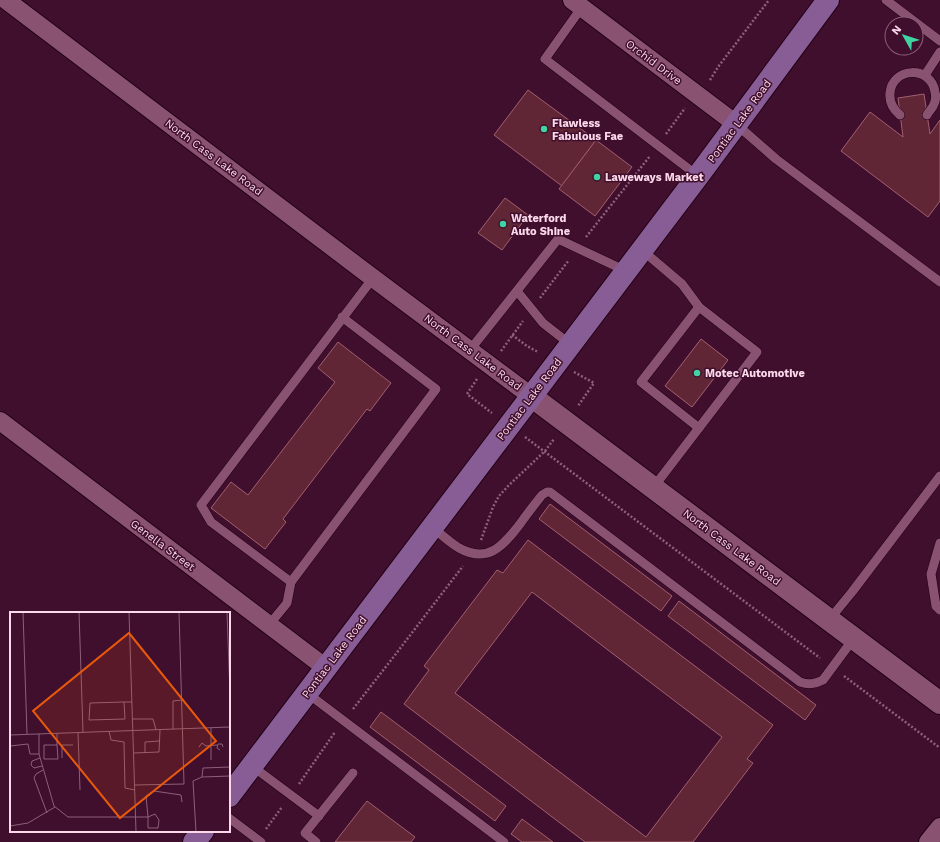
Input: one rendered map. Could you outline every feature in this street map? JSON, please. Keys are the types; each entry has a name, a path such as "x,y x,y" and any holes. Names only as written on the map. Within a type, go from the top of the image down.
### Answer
{"main road":[{"name":"Pontiac Lake Road","path":"230,795 698,176 828,0"},
{"path":"194,842 202,832"}],"street":[{"name":"North Cass Lake Road","path":"6,0 373,278 940,703"},
{"name":"Orchid Drive","path":"577,4 736,124"},
{"name":"Genella Street","path":"0,422 326,668"},
{"path":"928,842 940,827"}],"lane":[{"path":"886,0 940,41"},
{"path":"577,4 545,59 698,176"},
{"path":"925,75 940,52"},
{"path":"900,114 892,105 890,90 898,78 911,72 925,75 935,88 935,104 927,114"},
{"path":"736,124 776,159 940,282"},
{"path":"470,350 558,240 626,271"},
{"path":"642,250 682,284 699,307 757,352 653,488"},
{"path":"291,582 211,522 201,505 373,278"},
{"path":"517,291 543,323 570,344"},
{"path":"698,428 641,382 699,307"},
{"path":"269,625 287,603 291,582 436,388 342,318"},
{"path":"829,620 940,476"},
{"path":"432,528 459,548 477,554 488,553 500,547 542,495 550,492 800,682 811,684 823,680 854,638"},
{"path":"940,543 931,574 936,606 940,610"},
{"path":"307,693 504,842"},
{"path":"252,766 319,816"},
{"path":"316,842 305,833 353,773"},
{"path":"230,819 259,841"}],"path":[{"path":"503,348 577,249 658,146 680,114 709,81 769,0"},
{"path":"512,335 527,346"},
{"path":"584,377 594,383 586,395"},
{"path":"475,381 467,394 482,405"},
{"path":"259,841 344,721 481,541 499,496 545,451 550,444"},
{"path":"537,446 940,748"}],"building":[{"path":"528,90 596,140 562,186 494,135"},
{"path":"924,94 930,134 940,120 940,201 928,217 841,151 870,112 903,137 898,98"},
{"name":"Laweways Market","path":"596,140 632,167 595,216 559,189"},
{"name":"Waterford Auto Shine","path":"505,198 528,215 502,250 478,233"},
{"name":"Motec Automotive","path":"701,339 728,360 692,407 665,386"},
{"path":"338,342 391,383 370,411 367,409 283,519 286,522 265,549 211,508 231,482 248,495 335,382 318,368"},
{"path":"550,504 672,596 661,611 539,519"},
{"path":"528,540 773,725 747,759 753,763 693,842 585,842 404,704 429,670 424,666 497,570 503,573","holes":["532,592 722,737 646,837 455,693"]},
{"path":"679,601 816,705 805,720 668,616"},
{"path":"381,712 506,806 495,821 370,727"},
{"path":"367,801 415,837 411,842 335,842"},
{"path":"522,819 553,842 522,842 511,834"}],"place":[{"name":"Flawless Fabulous Fae","path":"544,129"},
{"name":"Laweways Market","path":"597,177"},
{"name":"Waterford Auto Shine","path":"503,224"},
{"name":"Motec Automotive","path":"697,373"}]}
